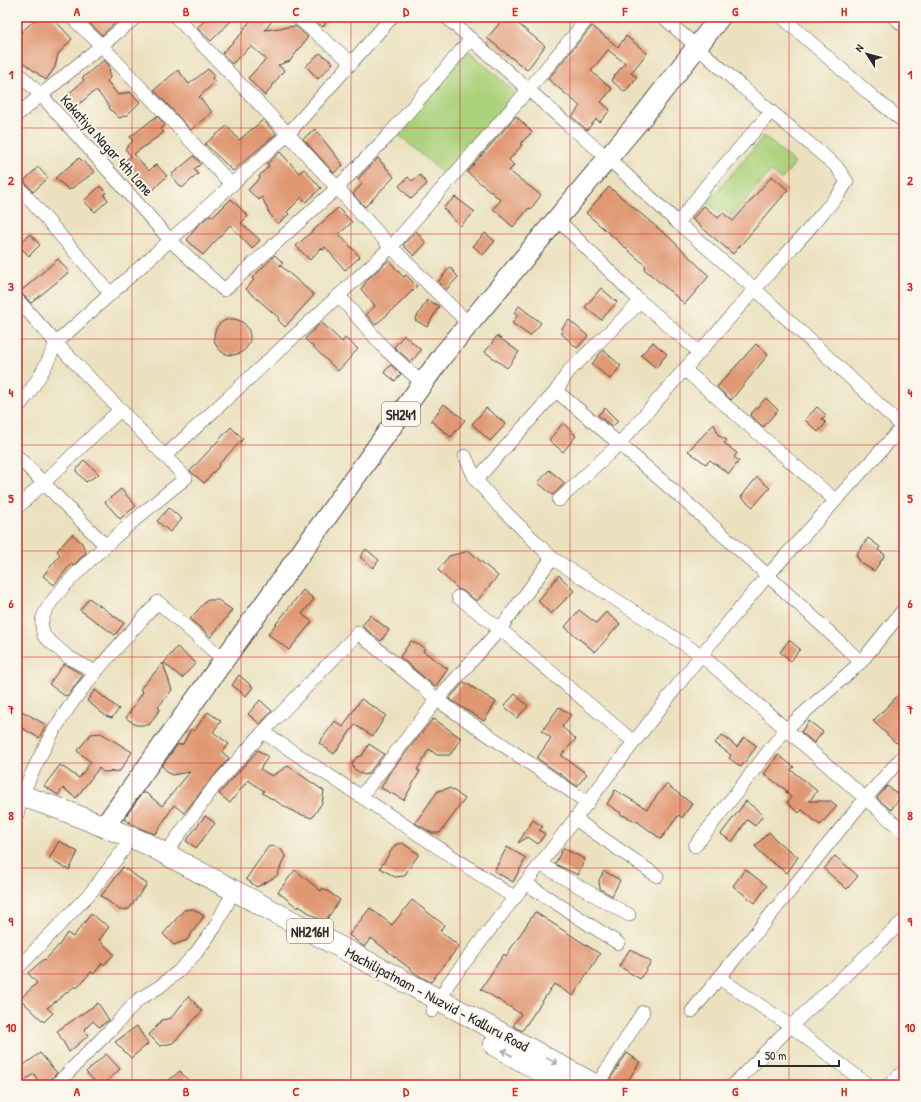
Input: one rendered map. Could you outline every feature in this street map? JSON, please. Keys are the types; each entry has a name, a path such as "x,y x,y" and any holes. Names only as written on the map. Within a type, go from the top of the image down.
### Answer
{"highway":[{"name":"Machilipatnam - Nuzvid - Kalluru Road","path":"18,803 104,827 165,854 436,1006 566,1085"},
{"name":"Machilipatnam - Nuzvid - Kalluru Road","path":"18,803 169,870 228,902 596,1085"}],"main road":[{"name":"SH241","path":"104,827 423,384 469,324 608,158 720,17"}],"street":[{"path":"71,17 101,45 232,185"},
{"path":"17,115 136,17"},
{"path":"176,17 288,134 391,247 469,324"},
{"path":"297,17 352,63"},
{"path":"17,409 42,376 56,344 288,134 392,17"},
{"path":"436,1006 448,984 701,655 835,500 904,426 754,288 678,223 608,158 528,90 446,17"},
{"path":"165,456 391,247 528,90 589,17"},
{"path":"559,500 619,444 685,370 754,288 808,230 847,182 836,166 771,112 663,17"},
{"path":"782,17 873,97 904,122"},
{"path":"894,17 904,26"},
{"path":"337,188 386,138 471,39"},
{"name":"Kakatiya Nagar 4th Lane","path":"17,72 41,95 171,240 224,290 337,188"},
{"path":"678,223 716,175 771,112"},
{"path":"17,185 111,294"},
{"path":"557,219 639,300 699,352"},
{"path":"339,296 385,349 423,384"},
{"path":"17,299 56,344 121,409 186,478 131,522 63,587 48,608 42,621 44,636 68,657 96,672"},
{"path":"476,480 556,392 569,371 635,307 639,300"},
{"path":"685,370 835,500"},
{"path":"556,392 619,444 768,576 861,662"},
{"path":"17,508 121,409"},
{"path":"17,456 106,546"},
{"path":"465,456 476,480 498,505 552,558 701,655 785,730 904,832"},
{"path":"362,795 438,700 500,629 552,558"},
{"path":"458,597 500,629 634,742"},
{"path":"18,803 36,762 57,726 96,672 158,602 224,660"},
{"path":"695,846 785,730 861,662 904,609"},
{"path":"165,854 213,788 263,732 358,633 438,700 588,802"},
{"path":"263,732 362,795 515,898"},
{"path":"692,1011 865,799 904,754"},
{"path":"575,819 657,876"},
{"path":"17,969 92,891 124,849"},
{"path":"540,864 629,915"},
{"path":"525,883 618,943"},
{"path":"56,1085 138,1000 159,987 179,971 196,953 215,927 228,902"},
{"path":"733,1085 791,1026 903,924"},
{"path":"719,978 791,1026 868,1085"},
{"path":"596,1085 643,1012"},
{"path":"889,1085 904,1071"}],"green space":[{"path":"468,50 518,95 446,176 396,132"},
{"path":"764,136 795,163 781,180 771,171 732,217 723,209 719,213 707,203"}],"building":[{"path":"38,17 52,17 72,39 58,54 55,67 46,80 17,58 17,36"},
{"path":"95,17 110,17 115,23 102,35 89,23"},
{"path":"208,17 235,17 211,41 197,28"},
{"path":"254,17 275,17 265,30 295,26 308,37 290,61 278,65 284,70 265,96 248,78 266,59 251,46 232,64 222,53 246,29 244,28"},
{"path":"309,17 330,17 323,27"},
{"path":"505,17 510,17 545,46 527,70 487,38"},
{"path":"592,26 618,47 626,36 647,53 631,73 637,77 625,92 611,80 625,63 608,50 591,71 612,89 601,102 610,110 600,122 596,119 587,130 572,117 580,106 548,79"},
{"path":"320,53 333,63 318,79 306,66"},
{"path":"104,60 109,65 110,78 107,81 118,95 130,92 140,102 127,115 119,118 109,108 110,107 96,90 72,110 63,99 84,80 82,78"},
{"path":"208,69 214,75 212,79 215,82 199,97 212,112 191,130 154,90 178,70 189,84"},
{"path":"157,116 165,125 161,129 164,132 134,154 149,171 156,164 167,176 150,193 124,162 131,156 125,149 133,141 130,137"},
{"path":"516,116 532,132 520,144 522,145 509,160 514,165 509,171 541,195 531,209 529,208 513,227 493,209 501,200 467,172"},
{"path":"263,120 276,134 233,171 205,144 227,126 239,140"},
{"path":"315,129 343,165 334,173 303,139"},
{"path":"280,152 299,173 304,169 321,188 306,202 302,197 287,212 289,214 278,224 269,213 262,197 259,200 248,190 269,166 267,164"},
{"path":"194,156 201,164 194,169 198,174 182,188 171,175"},
{"path":"79,158 95,172 69,190 55,178"},
{"path":"378,158 394,177 365,207 353,194 362,184 358,179"},
{"path":"38,167 48,178 33,192 24,181"},
{"path":"420,175 427,184 411,199 399,186 408,177 412,181"},
{"path":"772,176 788,190 733,254 692,219 704,206 718,218 723,213 733,221"},
{"path":"100,186 106,192 104,195 108,200 95,212 84,201"},
{"path":"609,187 671,239 709,276 685,304 644,269 646,266 586,213"},
{"path":"455,197 475,212 460,226 443,208"},
{"path":"231,199 248,216 241,223 260,240 252,249 230,225 203,255 187,240 197,226 210,215 213,217"},
{"path":"338,208 352,222 339,234 360,257 345,270 325,247 323,250 321,248 310,260 296,246"},
{"path":"416,231 426,243 414,256 403,245"},
{"path":"485,233 495,241 483,255 473,246"},
{"path":"30,234 40,245 29,256 18,245"},
{"path":"275,255 283,263 280,265 314,295 285,327 278,320 279,318 246,289 254,280 252,278"},
{"path":"58,259 69,272 31,303 20,292"},
{"path":"389,260 403,277 406,275 417,286 375,325 366,314 375,306 361,289 368,279"},
{"path":"450,267 458,277 446,290 438,282"},
{"path":"601,288 617,302 601,320 585,307"},
{"path":"427,300 439,306 427,327 415,320"},
{"path":"519,306 541,323 530,336 512,323 518,315 514,313"},
{"path":"236,319 245,324 249,330 249,344 245,350 236,355 228,355 219,350 215,344 214,333 219,324 225,320"},
{"path":"569,320 588,336 577,348 562,334 562,328"},
{"path":"321,322 342,342 345,338 358,349 338,371 305,339"},
{"path":"404,335 421,350 411,362 394,347"},
{"path":"497,336 519,352 507,368 485,352"},
{"path":"653,342 667,354 656,368 641,355"},
{"path":"756,344 768,355 731,400 717,387"},
{"path":"603,350 621,366 610,379 592,364"},
{"path":"391,365 401,374 395,381 384,372"},
{"path":"766,398 778,410 763,427 750,415"},
{"path":"444,404 465,420 451,437 431,421"},
{"path":"817,407 826,415 822,419 826,423 818,432 805,420"},
{"path":"486,408 506,424 490,441 472,424"},
{"path":"605,408 618,421 612,427 598,415"},
{"path":"563,423 576,436 563,452 549,440"},
{"path":"714,424 719,436 727,440 724,443 737,453 734,457 739,461 729,474 710,460 706,464 688,451"},
{"path":"231,427 243,439 218,465 219,466 204,483 190,471"},
{"path":"84,460 99,474 86,482 76,471"},
{"path":"549,470 565,483 553,495 538,483"},
{"path":"757,477 770,488 753,507 741,497"},
{"path":"121,489 136,506 120,519 105,502"},
{"path":"169,508 182,519 170,532 157,521"},
{"path":"72,534 82,543 86,553 73,566 71,564 54,585 43,576 60,555 57,551"},
{"path":"868,538 880,547 878,550 885,555 874,571 861,563 856,555"},
{"path":"366,549 379,560 373,568 360,557"},
{"path":"469,551 498,576 477,601 458,589 438,570 449,556"},
{"path":"559,575 574,591 551,614 538,601"},
{"path":"303,590 314,599 302,614 312,622 289,650 268,634"},
{"path":"89,598 124,623 115,635 80,610"},
{"path":"207,600 218,600 232,610 211,637 190,619"},
{"path":"579,610 596,623 606,612 620,624 595,652 565,627"},
{"path":"370,615 389,630 381,641 362,626"},
{"path":"789,640 800,649 791,661 780,652"},
{"path":"411,641 425,648 423,651 448,669 435,687 400,657"},
{"path":"177,647 196,663 182,678 164,663"},
{"path":"163,663 172,690 158,707 160,709 149,725 136,725 126,718 143,692 140,689"},
{"path":"64,664 83,675 68,695 65,696 49,684"},
{"path":"239,675 253,687 246,696 232,685"},
{"path":"464,682 496,702 484,721 449,699"},
{"path":"904,689 904,735 896,743 873,721"},
{"path":"95,690 119,709 112,718 106,716 87,701"},
{"path":"515,694 528,706 517,718 504,706"},
{"path":"361,699 386,715 373,736 355,725 334,754 319,743 335,721 343,727"},
{"path":"260,700 272,711 260,724 248,714"},
{"path":"559,707 571,715 562,727 576,739 561,755 587,774 577,786 537,758 551,738 542,731"},
{"path":"22,711 46,725 39,738 17,725 17,720"},
{"path":"208,712 221,721 213,732 229,744 222,752 229,758 184,813 174,805 156,833 154,834 135,826 124,819 142,793 146,793 162,806 190,772 171,775 162,766 177,745 183,744 191,729 194,731"},
{"path":"434,719 461,738 450,755 437,755 429,749 417,770 420,771 404,800 381,788 388,775"},
{"path":"809,721 823,732 814,743 801,732"},
{"path":"101,733 132,752 120,771 103,772 99,768 76,798 63,788 58,795 44,786 60,765 79,778 91,762 77,751 91,734"},
{"path":"722,735 737,747 744,737 757,746 741,767 729,758 731,755 715,743"},
{"path":"369,744 384,754 368,774 364,775 354,769 352,763 357,757 362,756"},
{"path":"258,750 268,757 260,769 272,776 288,766 324,791 322,803 312,818 296,813 262,793 264,791 248,780 230,803 219,794"},
{"path":"778,755 794,767 791,770 817,791 809,801 831,801 837,806 820,825 802,810 799,813 787,803 791,797 786,792 787,791 764,774"},
{"path":"666,784 692,804 682,818 679,815 661,839 638,822 620,814 621,813 607,804 615,790 647,809"},
{"path":"887,786 901,796 891,810 877,798"},
{"path":"450,788 465,799 440,833 432,833 415,823 438,791"},
{"path":"746,801 763,815 755,826 747,820 732,842 721,834"},
{"path":"205,816 215,823 196,848 186,841"},
{"path":"533,820 543,827 539,830 545,834 538,844 528,837 518,843"},
{"path":"769,832 777,841 798,857 787,873 765,857 755,846"},
{"path":"59,841 78,852 69,870 49,859"},
{"path":"402,843 419,854 404,876 395,877 380,868 395,845"},
{"path":"274,846 281,849 285,856 277,876 257,887 246,879 268,847"},
{"path":"507,847 526,858 513,882 494,871"},
{"path":"563,848 585,859 578,875 555,864"},
{"path":"835,856 858,876 847,889 824,869"},
{"path":"123,867 147,884 129,909 120,910 101,896"},
{"path":"745,869 767,886 755,903 733,886"},
{"path":"295,870 321,891 323,888 340,900 324,923 299,906 298,908 278,892"},
{"path":"604,871 620,880 612,896 600,889 599,880"},
{"path":"412,900 444,925 440,931 459,946 431,982 418,975 371,938 364,947 349,935 370,908 392,925"},
{"path":"193,909 204,916 187,940 174,945 163,934 184,910"},
{"path":"535,912 600,954 573,996 554,984 522,1031 513,1026 521,1014 481,989 504,954 506,956"},
{"path":"91,914 109,927 99,940 114,954 104,965 102,963 94,974 91,972 77,988 75,986 47,1008 53,1013 44,1022 20,999 37,983 28,973 44,959 45,960 60,944 67,933 73,937"},
{"path":"630,949 651,962 640,979 619,966"},
{"path":"189,996 202,1011 173,1043 160,1046 149,1035 162,1020 171,1018"},
{"path":"98,1003 109,1020 99,1027 93,1021 84,1030 89,1035 69,1052 57,1031"},
{"path":"137,1026 148,1044 131,1058 115,1042"},
{"path":"40,1053 57,1073 50,1080 48,1085 41,1085 34,1074 17,1085 17,1070"},
{"path":"627,1053 640,1062 625,1085 619,1085 610,1079"},
{"path":"106,1054 120,1069 103,1085 98,1085 86,1072"},
{"path":"180,1071 192,1085 173,1085 169,1080"}]}
